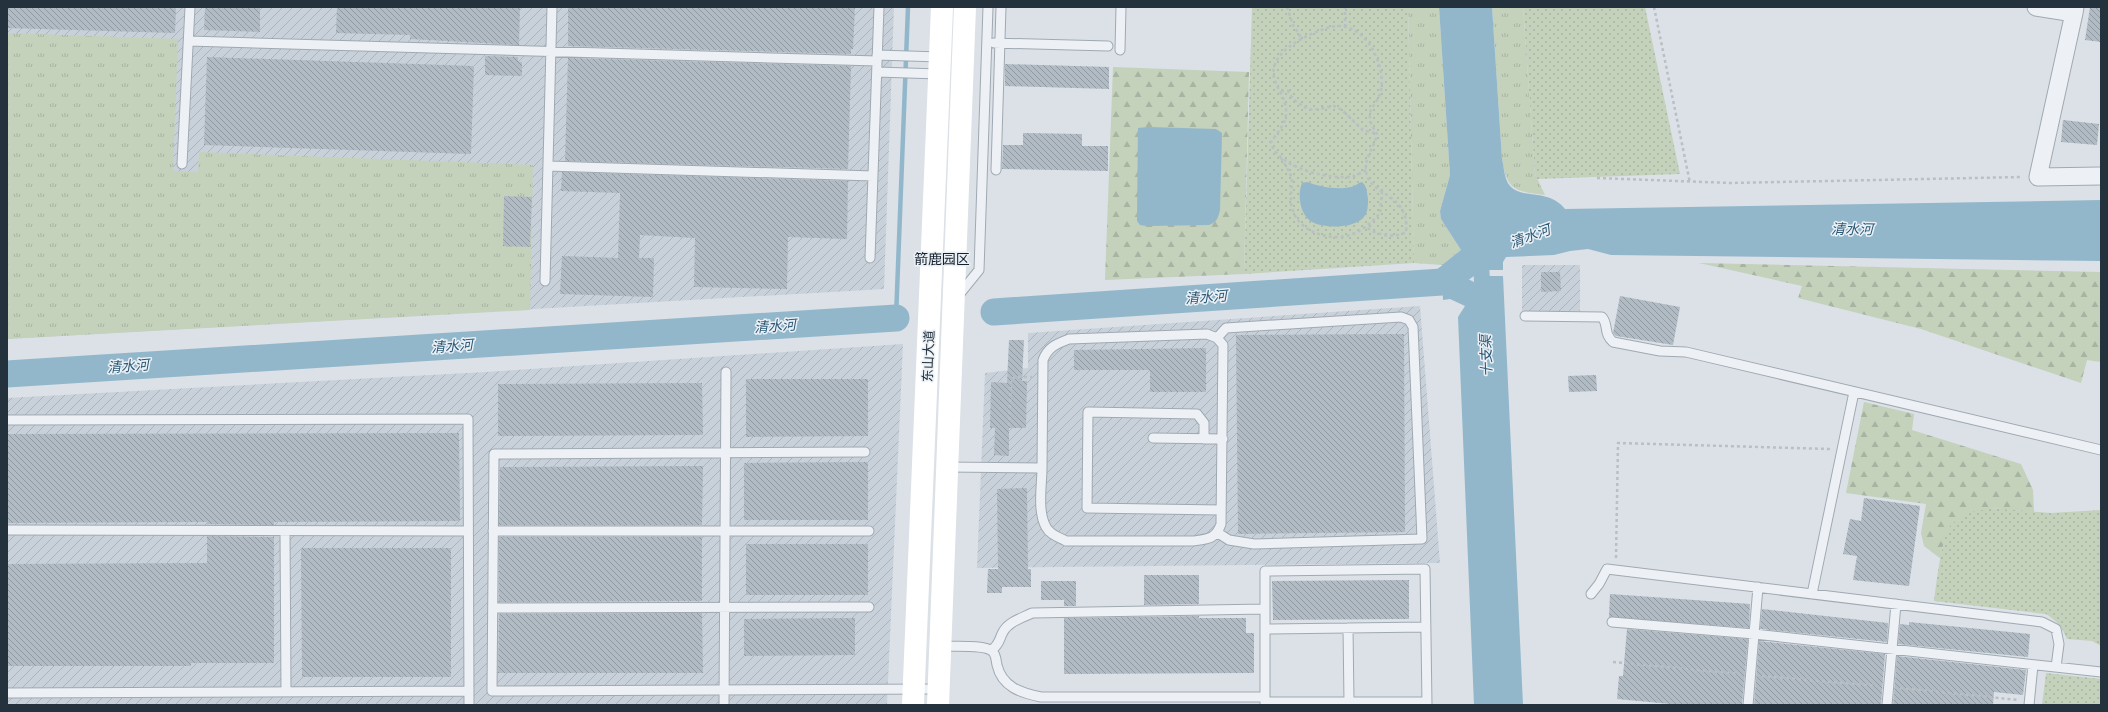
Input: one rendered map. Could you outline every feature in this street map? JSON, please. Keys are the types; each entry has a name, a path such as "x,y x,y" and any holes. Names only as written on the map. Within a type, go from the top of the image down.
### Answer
{"main road":[{"name":"东山大道","path":"914,697 942,7"},
{"name":"东山大道","path":"938,697 965,7"}],"street":[{"path":"2036,7 2075,10 2038,177 2101,176"}],"lane":[{"path":"182,164 190,7"},
{"path":"544,281 552,7"},
{"path":"870,258 879,7"},
{"path":"954,301 979,270 988,7"},
{"path":"996,170 1001,7"},
{"path":"1120,50 1121,7"},
{"path":"189,41 551,52 877,58 913,56 939,66"},
{"path":"986,42 1108,46"},
{"path":"877,72 913,73 939,66"},
{"path":"548,166 873,176"},
{"path":"1525,316 1602,317 1605,320 1608,338 1613,342 1660,351 1686,352 2101,450"},
{"path":"1217,338 1226,328 1401,317 1409,320 1413,327 1422,539 1254,544 1229,540 1218,532"},
{"path":"1207,334 1217,338 1224,345 1221,524 1218,532 1210,539 1194,541 1066,541 1051,534 1046,527 1042,514 1043,377 1043,360 1046,352 1053,345 1069,339 1207,334"},
{"path":"724,705 726,372"},
{"path":"1812,594 1854,392"},
{"path":"1204,439 1204,423 1197,414 1088,412 1088,508 1221,510"},
{"path":"7,420 468,419 469,705"},
{"path":"1153,438 1223,439"},
{"path":"865,452 494,454 492,691 724,690 938,697"},
{"path":"947,467 1042,468"},
{"path":"7,530 468,531"},
{"path":"285,531 286,692"},
{"path":"493,531 869,531"},
{"path":"1590,594 1599,584 1607,568 2042,622 2056,629 2059,644 2056,667"},
{"path":"940,646 984,647 992,650 996,657 1002,678 1011,687 1026,694 1050,701 1265,701 1427,704 1425,569 1265,571 1265,701"},
{"path":"1748,705 1758,587"},
{"path":"1887,705 1896,604"},
{"path":"493,608 869,607"},
{"path":"992,650 1000,643 1003,632 1010,624 1032,613 1265,609"},
{"path":"1612,622 1754,634 2101,672"},
{"path":"1265,629 1426,627"},
{"path":"1348,628 1349,702"},
{"path":"2029,703 2033,665"},
{"path":"7,693 468,691"}],"path":[{"path":"1287,7 1293,25 1302,39"},
{"path":"1654,7 1690,183"},
{"path":"1345,8 1345,27"},
{"path":"1366,170 1355,176 1335,177 1311,172 1292,165 1272,148 1271,142 1284,123 1286,113 1281,91 1275,81 1274,71 1278,59 1302,39 1331,27 1345,27 1356,30 1373,49 1379,67 1382,89 1370,113 1370,120 1377,134 1367,161 1366,170 1368,179 1402,208 1405,215 1406,232 1395,235 1376,234 1366,226"},
{"path":"1281,91 1288,91 1299,103 1313,110 1334,106 1342,110 1363,130 1377,134"},
{"path":"1281,157 1292,179 1291,201 1293,211 1301,225 1311,231 1341,237 1366,226 1380,213 1382,191"},
{"path":"1597,178 1731,184 2038,177"},
{"path":"1009,426 1011,380 1015,377 1043,377"},
{"path":"1615,570 1618,443 1842,449"},
{"path":"1613,662 1888,687 2029,703"}],"shaded area":[{"path":"7,7 894,7 884,289 7,339"},
{"path":"1522,265 1580,265 1580,311 1522,312"},
{"path":"1420,306 1440,563 977,568 985,373 1028,368 1028,333"},
{"path":"903,344 887,705 7,705 7,398 486,372"}],"green space":[{"path":"1252,7 1408,7 1414,263 1244,274"},
{"path":"1408,7 1439,7 1450,175 1440,211 1441,219 1461,250 1442,265 1414,263"},
{"path":"1492,7 1523,7 1535,174 1545,195 1526,192 1514,188 1507,178 1504,170"},
{"path":"1523,7 1645,7 1680,174 1537,179 1535,174"},
{"path":"7,33 178,39 173,171 198,172 199,152 533,165 530,310 7,339"},
{"path":"1113,67 1249,72 1244,274 1105,280"},
{"path":"1699,263 2101,272 2101,362 2087,360 2081,383 1921,329 1798,298 1802,286"},
{"path":"1864,402 1914,414 1912,430 2021,464 2033,490 2034,512 1991,508 1942,548 1941,559 1924,546 1921,533 1926,504 1846,493"},
{"path":"1991,508 2051,513 2101,510 2101,646 2092,641 2067,639 2059,625 2046,614 1934,601 1945,538 1951,525 1960,518"},
{"path":"2046,673 2101,679 2101,705 2042,705"}],"water":[{"path":"1439,7 1492,7 1504,173 1510,186 1522,193 1544,196 1558,203 1565,209 2101,200 2101,261 1611,255 1588,249 1554,255 1506,257 1503,262 1503,270 1478,270 1477,264 1462,276 1478,284 1478,276 1503,276 1523,705 1474,705 1458,317 1465,306 1450,299 1443,300 1442,265 1461,250 1441,219 1440,211 1450,175"},
{"path":"1138,128 1216,129 1222,133 1220,210 1214,223 1209,225 1147,226 1140,225 1137,221"},
{"path":"1307,182 1323,187 1346,188 1353,187 1362,182 1366,188 1368,199 1368,209 1366,214 1356,223 1349,225 1325,226 1312,222 1302,210 1300,199 1302,183"}],"building":[{"path":"7,7 176,7 175,33 7,28"},
{"path":"205,7 260,7 260,32 204,30"},
{"path":"337,7 520,7 519,45 410,39 410,35 336,33"},
{"path":"568,7 855,7 853,49 851,49 851,54 568,46"},
{"path":"2090,7 2101,7 2101,42 2085,40"},
{"path":"485,56 518,57 518,62 522,62 522,76 485,75"},
{"path":"207,57 474,66 471,154 204,145"},
{"path":"568,58 851,66 848,169 565,161"},
{"path":"1005,64 1109,67 1109,89 1005,86"},
{"path":"2063,120 2099,124 2097,145 2061,142"},
{"path":"1023,133 1082,134 1082,146 1108,146 1108,171 1002,169 1003,145 1023,145"},
{"path":"562,172 848,181 847,239 788,237 787,289 694,287 695,238 640,235 639,258 654,258 653,297 560,294 562,256 618,258 620,193 561,191"},
{"path":"504,196 532,197 530,247 503,246"},
{"path":"1541,272 1560,272 1561,291 1541,292"},
{"path":"1620,296 1680,307 1673,345 1616,336 1613,333"},
{"path":"1404,334 1405,532 1238,534 1236,335"},
{"path":"1009,340 1024,340 1022,381 1027,381 1026,428 1009,428 1009,456 994,455 995,428 990,428 991,382 1007,383"},
{"path":"1206,348 1206,392 1150,392 1150,370 1074,370 1074,350"},
{"path":"1596,375 1597,391 1569,392 1568,376"},
{"path":"746,379 868,379 868,436 746,437"},
{"path":"702,383 703,435 498,436 498,384"},
{"path":"459,433 460,521 274,522 274,525 207,524 207,522 7,523 7,434"},
{"path":"868,462 868,520 744,520 744,463"},
{"path":"703,466 702,525 499,525 500,467"},
{"path":"1027,488 1028,569 1031,569 1031,587 1002,587 1002,593 987,593 988,569 998,569 997,489"},
{"path":"1864,498 1920,506 1909,586 1853,580 1857,556 1843,554 1850,519 1861,521"},
{"path":"207,536 274,537 274,663 191,663 191,666 7,666 7,564 207,563"},
{"path":"499,537 702,537 702,601 499,602"},
{"path":"746,544 868,544 868,595 746,595"},
{"path":"301,548 451,548 451,677 302,677"},
{"path":"1144,575 1199,575 1199,604 1144,605"},
{"path":"1409,580 1409,619 1273,620 1272,581"},
{"path":"1041,581 1076,581 1076,606 1064,606 1064,600 1041,600"},
{"path":"1610,594 1750,604 1749,628 1609,617"},
{"path":"1762,609 1888,623 1887,642 1760,629"},
{"path":"702,613 703,673 498,673 499,614"},
{"path":"1199,616 1199,618 1246,618 1246,633 1254,633 1254,673 1064,674 1064,618"},
{"path":"855,618 855,655 744,656 744,619"},
{"path":"1909,622 2030,634 2028,657 1898,644 1900,624 1909,625"},
{"path":"1627,629 1748,639 1742,705 1681,705 1617,699 1619,676 1623,676"},
{"path":"1759,641 1885,654 1881,705 1754,705"},
{"path":"1897,656 2026,670 2023,695 1994,692 1993,705 1893,705"}],"waterway":[{"path":"896,318 908,7"},
{"name":"十支渠","path":"1480,248 1483,297"},
{"name":"清水河","path":"994,312 1442,282 1472,261"},
{"name":"清水河","path":"7,374 896,318"}],"district":[{"name":"箭鹿园区","path":"942,259"}]}
